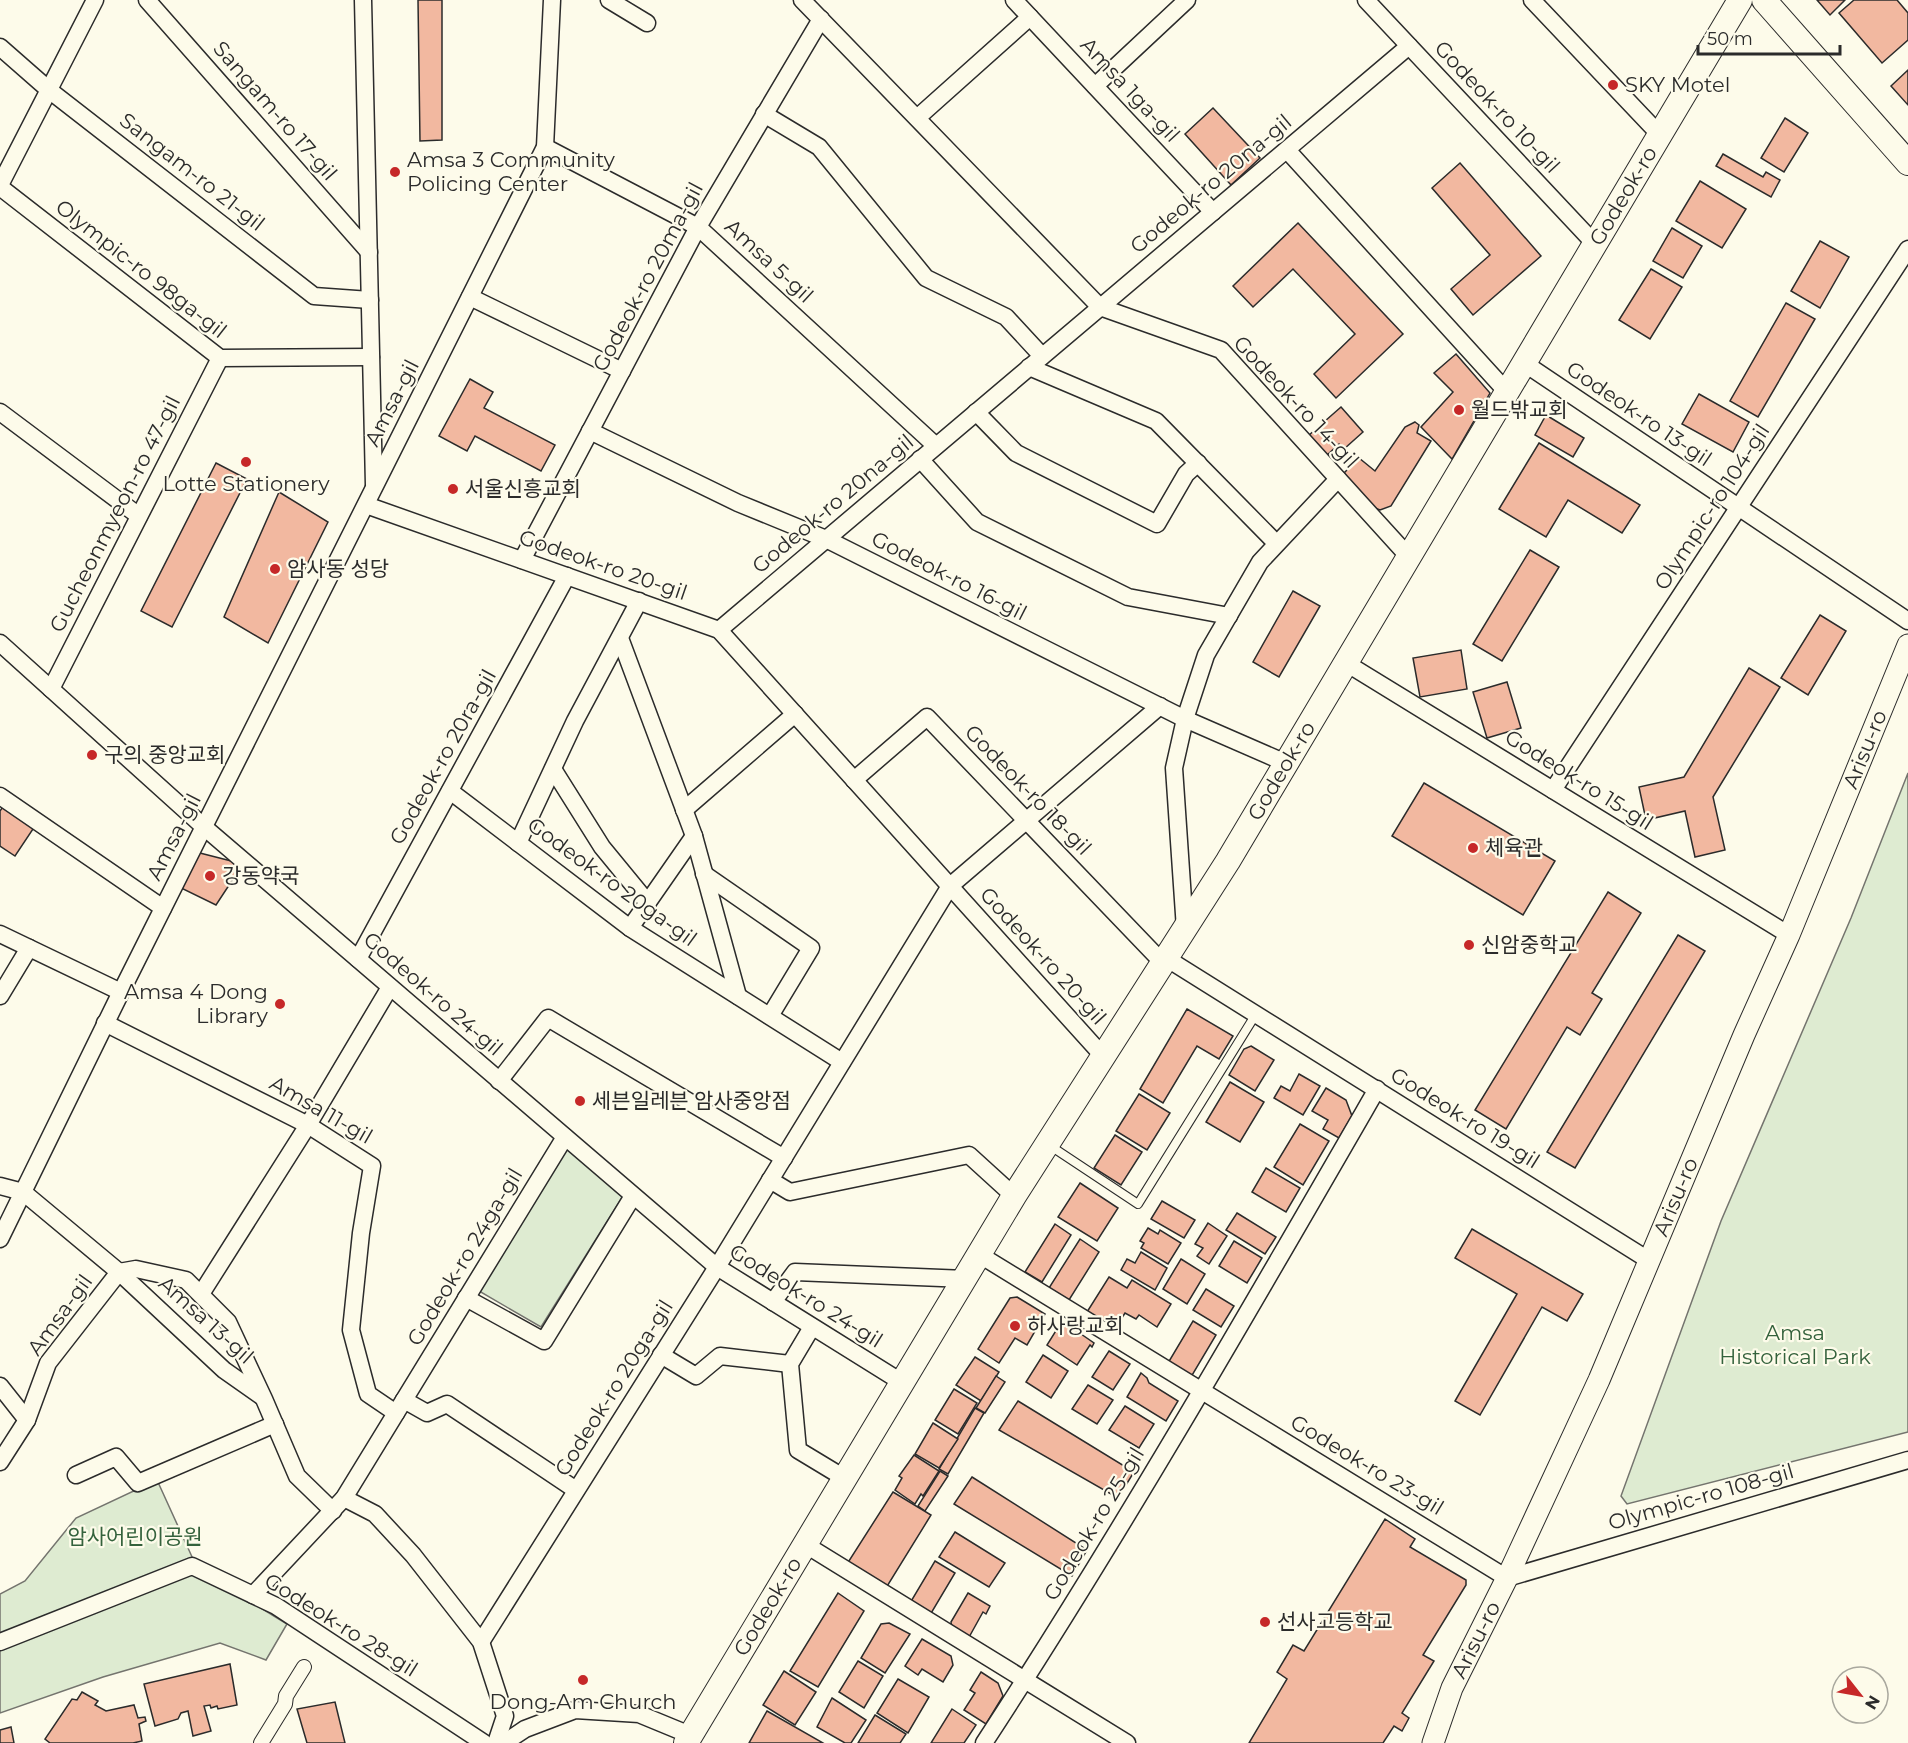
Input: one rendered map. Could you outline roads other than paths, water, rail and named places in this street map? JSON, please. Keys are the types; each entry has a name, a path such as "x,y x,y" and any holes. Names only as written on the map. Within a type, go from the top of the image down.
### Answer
{"main road":[{"name":"Godeok-ro","path":"688,1739 1014,1196 1228,861 1740,0"},
{"path":"1764,0 1908,163"}],"street":[{"path":"0,186 95,0"},
{"name":"Sangam-ro 17-gil","path":"147,0 369,252"},
{"path":"363,0 375,487"},
{"name":"Amsa-gil","path":"0,1239 105,1023 545,147 552,0"},
{"path":"609,0 647,23"},
{"name":"Godeok-ro 14-gil","path":"802,0 1100,307 1221,350 1409,557"},
{"name":"Amsa 1ga-gil","path":"1014,0 1213,212"},
{"path":"1095,86 1187,0"},
{"name":"Godeok-ro 10-gil","path":"1366,0 1595,244"},
{"path":"1532,0 1660,135"},
{"path":"917,118 1030,17"},
{"name":"Godeok-ro 20ma-gil","path":"522,560 698,227 821,19"},
{"name":"Godeok-ro 20na-gil","path":"718,630 1409,46"},
{"name":"Sangam-ro 21-gil","path":"0,47 49,90 314,296 370,300"},
{"path":"765,114 819,147 926,278 1006,317 1035,362 1156,421 1276,543"},
{"name":"Amsa 5-gil","path":"545,147 698,227 936,446"},
{"path":"1287,150 1507,392"},
{"name":"Olympic-ro 98ga-gil","path":"0,186 220,358 371,357"},
{"name":"Olympic-ro 104-gil","path":"1553,790 1908,249"},
{"path":"470,297 622,371"},
{"name":"Gucheonmyeon-ro 47-gil","path":"51,689 220,358"},
{"name":"Godeok-ro 13-gil","path":"1524,363 1908,621"},
{"path":"0,412 139,516"},
{"path":"976,412 1016,453 1157,524 1186,474 1198,463"},
{"name":"Godeok-ro 16-gil","path":"590,431 738,504 825,539 1185,719 1286,763"},
{"path":"920,459 977,522 1128,597 1229,616"},
{"path":"1185,928 1174,768 1185,719 1206,655 1260,562 1338,478"},
{"name":"Godeok-ro 20-gil","path":"366,505 718,630 1104,1056"},
{"name":"Godeok-ro 20ra-gil","path":"358,959 567,576"},
{"path":"518,843 575,721 639,601"},
{"path":"620,638 694,836 738,996"},
{"path":"0,643 204,827"},
{"name":"Arisu-ro","path":"1433,1743 1452,1688 1507,1578 1599,1380 1744,1035 1789,935 1908,645"},
{"name":"Godeok-ro 15-gil","path":"1346,663 1789,935"},
{"name":"Godeok-ro 20-gil","path":"950,886 1160,706"},
{"path":"684,810 795,714"},
{"name":"Godeok-ro 18-gil","path":"854,780 927,717 1025,821 1165,960"},
{"path":"553,769 602,847 648,903"},
{"name":"Godeok-ro 20ga-gil","path":"450,791 630,928 842,1062"},
{"path":"0,796 163,908"},
{"name":"Godeok-ro 24-gil","path":"204,827 717,1268 903,1383"},
{"path":"630,928 694,836"},
{"path":"704,874 811,948 770,1016"},
{"name":"Godeok-ro 20ga-gil","path":"480,1642 717,1268 950,886"},
{"path":"0,934 121,992"},
{"path":"0,996 29,948"},
{"name":"Godeok-ro 19-gil","path":"1165,960 1377,1089 1650,1261"},
{"path":"201,1294 308,1125 390,987"},
{"path":"499,1081 548,1018 784,1158"},
{"name":"Amsa 11-gil","path":"105,1023 308,1125 372,1166 361,1233 351,1330 368,1394 400,1406"},
{"path":"1202,1391 1377,1089"},
{"name":"Godeok-ro 24ga-gil","path":"253,1595 338,1505 565,1137"},
{"path":"770,1180 790,1192 969,1155 1014,1196"},
{"path":"0,1186 23,1192"},
{"name":"Amsa 13-gil","path":"23,1192 119,1272 224,1370 264,1399"},
{"path":"466,1298 544,1341 633,1196"},
{"name":"Godeok-ro 23-gil","path":"980,1255 1507,1578"},
{"name":"Amsa 13-gil","path":"119,1272 135,1269 186,1280 228,1322 297,1476 338,1505"},
{"name":"Amsa-gil","path":"0,1462 27,1420 48,1363 119,1272"},
{"path":"773,1302 795,1272 966,1279"},
{"path":"812,1327 790,1364 798,1450 846,1479"},
{"path":"661,1355 696,1376 720,1356 790,1364"},
{"path":"0,1386 27,1420"},
{"name":"Godeok-ro 25-gil","path":"984,1743 1202,1391"},
{"path":"400,1406 427,1413 447,1404 576,1490"},
{"path":"76,1475 116,1457 138,1483 275,1424"},
{"name":"Olympic-ro 108-gil","path":"1507,1578 1908,1460"},
{"path":"338,1505 375,1514 413,1555 480,1642 505,1716 496,1743"},
{"path":"806,1545 1127,1743"},
{"name":"Godeok-ro 28-gil","path":"0,1642 192,1566 276,1606 484,1743"},
{"path":"261,1743 304,1667"},
{"name":"Godeok-ro","path":"504,1743 525,1728 575,1710 639,1714 688,1739"}],"lane":[{"path":"1047,1144 1138,1204 1256,1014"}],"place":[{"name":"SKY Motel","path":"1613,85"},
{"name":"Amsa 3 Community Policing Center","path":"395,172"},
{"name":"월드밖교회","path":"1459,410"},
{"name":"Lotte Stationery","path":"246,462"},
{"name":"서울신흥교회","path":"453,489"},
{"name":"암사동 성당","path":"275,569"},
{"name":"구의 중앙교회","path":"92,755"},
{"name":"체육관","path":"1473,848"},
{"name":"강동약국","path":"210,876"},
{"name":"신암중학교","path":"1469,945"},
{"name":"Amsa 4 Dong Library","path":"280,1004"},
{"name":"세븐일레븐 암사중앙점","path":"580,1101"},
{"name":"하사랑교회","path":"1015,1326"},
{"name":"선사고등학교","path":"1265,1622"},
{"name":"Dong-Am Church","path":"583,1680"}],"park label":[{"name":"Amsa Historical Park","path":"1795,1345"},
{"name":"암사어린이공원","path":"135,1537"}]}
